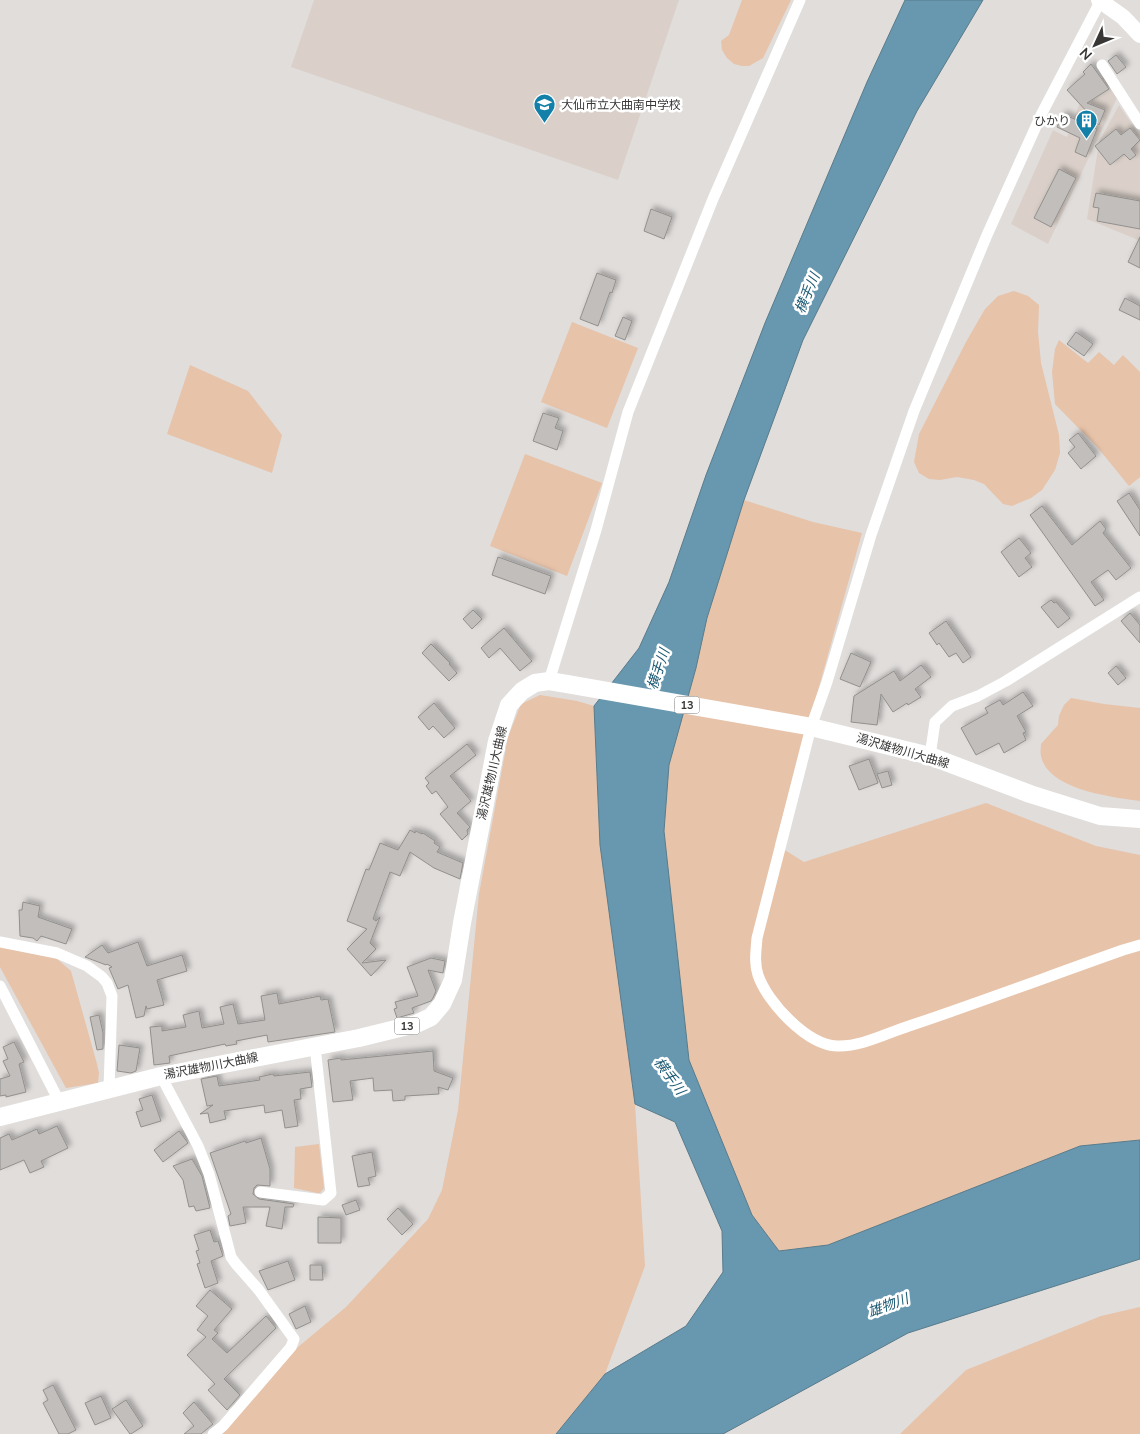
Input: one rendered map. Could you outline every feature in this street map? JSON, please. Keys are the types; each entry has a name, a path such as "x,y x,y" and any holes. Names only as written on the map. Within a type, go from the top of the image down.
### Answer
{"main road":[{"path":"1100,0 1124,17 1140,36"},
{"name":"湯沢雄物川大曲線","path":"0,1116 161,1076 359,1038 416,1024 431,1017 442,1004 453,980 468,888 497,741 509,704 522,691 535,683 549,681 809,726 930,756 1030,794 1100,816 1140,819"}],"street":[{"path":"549,681 596,530 628,412 713,199 800,0"},
{"path":"1100,0 1042,113 987,235 914,411 871,535 827,682 809,726 757,938 755,957 758,974 764,989 784,1016 817,1040 834,1046 851,1045 934,1018 1140,945"},
{"path":"1102,65 1140,124"},
{"path":"930,756 935,722 952,706 978,696 1006,681 1140,597"},
{"path":"0,942 57,953 87,966 102,977 112,996 109,1089"},
{"path":"0,986 59,1102"},
{"path":"260,1192 323,1200 331,1194 315,1046"},
{"path":"161,1076 198,1146 209,1174 231,1257 258,1289 294,1339 290,1347 223,1426 213,1434"}],"shaded area":[{"name":"大仙市立大曲南中学校","path":"314,0 679,0 618,180 291,67"},
{"path":"742,0 791,0 763,58 749,66 734,64 727,58 722,50 721,41 729,35"},
{"path":"1103,77 1117,98 1048,244 1011,224 1053,130 1067,137 1082,97"},
{"path":"1119,105 1140,136 1140,240 1087,219 1099,142"},
{"path":"1014,291 1028,296 1039,305 1038,332 1041,363 1059,435 1060,453 1055,470 1042,490 1031,498 1012,506 1003,504 984,484 974,480 957,477 940,480 929,479 919,473 914,462 919,434 985,309 998,296"},
{"path":"572,322 638,348 607,428 541,402"},
{"path":"1059,340 1088,363 1099,352 1114,365 1123,355 1140,372 1140,477 1129,486 1098,448 1055,404 1052,372 1055,349"},
{"path":"190,365 248,391 282,435 272,473 167,434"},
{"path":"525,454 602,483 567,576 490,546"},
{"path":"744,500 813,522 862,533 775,844 804,862 986,803 1096,846 1140,855 1140,1140 1080,1146 828,1245 779,1251 752,1215 689,1061 664,831 669,765 696,668 707,618"},
{"path":"540,695 577,701 594,706 600,845 635,1104 645,1266 605,1374 556,1434 222,1434 298,1347 346,1307 428,1219 442,1190 458,1110 479,894 508,737 521,704"},
{"path":"1071,698 1140,708 1140,801 1083,790 1055,777 1046,768 1041,756 1041,744 1058,725 1059,716 1064,705"},
{"path":"0,947 57,959 71,971 97,1064 99,1073 98,1083 66,1088 0,967"},
{"path":"319,1144 324,1188 320,1193 317,1193 294,1188 295,1147"},
{"path":"1140,1307 1140,1434 900,1434 966,1370 1101,1316"}],"water":[{"path":"905,0 983,0 917,111 803,340 744,500 707,618 696,668 669,765 664,831 689,1060 752,1215 779,1251 828,1245 1080,1146 1140,1140 1140,1259 908,1333 723,1434 556,1434 605,1374 686,1326 723,1272 722,1231 675,1122 635,1104 600,845 594,706 639,648 669,582 706,475 765,323 867,82"}],"building":[{"path":"1116,55 1126,67 1117,74 1108,61"},
{"path":"1091,64 1109,89 1087,103 1105,110 1099,125 1067,90 1085,74 1083,72"},
{"path":"1063,114 1097,129 1086,157 1075,152 1080,138 1057,127"},
{"path":"1130,128 1140,140 1131,149 1136,155 1130,160 1124,154 1110,165 1095,146 1116,129 1121,135"},
{"path":"1059,169 1076,178 1051,227 1034,218"},
{"path":"1096,193 1140,201 1140,229 1097,221 1099,208 1093,207"},
{"path":"651,209 672,217 664,239 644,231"},
{"path":"1140,237 1140,268 1128,262"},
{"path":"597,273 616,280 598,326 580,319"},
{"path":"1125,298 1140,306 1140,320 1119,310"},
{"path":"623,317 632,321 625,340 615,336"},
{"path":"1076,332 1093,344 1084,356 1067,344"},
{"path":"543,413 559,418 555,428 563,431 557,450 533,441"},
{"path":"1078,433 1096,456 1081,469 1068,453 1075,447 1069,440"},
{"path":"1129,493 1140,510 1140,536 1117,501"},
{"path":"1042,506 1072,545 1100,521 1106,529 1103,533 1131,568 1116,580 1108,570 1091,582 1104,600 1095,606 1030,515"},
{"path":"1019,538 1031,553 1025,558 1032,567 1019,577 1001,552"},
{"path":"498,557 551,576 545,594 492,575"},
{"path":"1051,600 1054,603 1056,602 1070,618 1058,628 1041,607"},
{"path":"473,610 482,619 472,629 463,619"},
{"path":"1130,613 1140,625 1140,643 1121,621"},
{"path":"946,621 971,657 963,663 956,653 949,657 939,643 937,645 929,633"},
{"path":"504,628 532,661 520,671 500,648 489,658 481,648"},
{"path":"431,644 457,673 449,681 422,653"},
{"path":"851,653 871,662 860,687 840,679"},
{"path":"921,665 931,677 915,689 921,697 893,712 881,694 877,725 851,722 854,696 894,671 900,681"},
{"path":"1116,666 1126,678 1118,685 1108,673"},
{"path":"1023,692 1033,706 1017,716 1026,732 1023,733 1026,740 1004,753 999,743 976,755 961,728 988,713 985,708 1000,700 1003,705"},
{"path":"434,703 455,728 444,738 433,726 429,730 418,717"},
{"path":"467,744 476,755 450,776 471,801 457,813 470,827 467,830 468,834 462,840 440,814 448,807 436,791 432,794 426,786 429,783 425,778"},
{"path":"869,759 878,783 859,790 849,766"},
{"path":"888,771 892,785 882,788 877,774"},
{"path":"410,830 415,833 416,831 423,833 435,841 434,843 440,847 437,852 463,863 460,879 434,868 410,852 400,876 390,872 373,919 376,921 380,917 370,943 376,949 362,963 386,960 371,976 347,949 367,929 347,921 366,869 369,870 380,843 398,850"},
{"path":"23,902 40,906 38,917 72,929 66,944 41,936 37,941 33,938 20,936 19,910 22,910"},
{"path":"138,942 147,966 182,955 187,971 157,980 164,1005 147,1009 146,1006 144,1016 136,1018 128,985 118,989 109,968 112,967 85,957 102,945 108,953"},
{"path":"431,958 445,961 443,973 428,970 436,991 433,998 431,1001 412,1008 414,1013 397,1018 394,1009 397,1008 395,1002 418,996 407,967"},
{"path":"277,993 279,1004 320,996 321,1000 328,999 335,1032 268,1042 267,1035 236,1041 237,1044 226,1046 225,1044 169,1056 170,1063 154,1065 150,1027 162,1026 162,1031 186,1027 183,1015 199,1011 202,1028 224,1024 220,1007 233,1004 238,1024 265,1020 261,996"},
{"path":"99,1015 103,1033 103,1049 97,1050 90,1017"},
{"path":"14,1042 24,1062 19,1064 26,1092 6,1097 6,1095 0,1096 0,1079 10,1076 3,1061 8,1059 3,1047"},
{"path":"119,1045 140,1048 136,1071 131,1073 117,1071"},
{"path":"433,1051 434,1071 453,1078 448,1090 438,1087 439,1094 405,1096 405,1100 393,1101 392,1090 374,1091 373,1078 350,1081 353,1100 333,1102 328,1060"},
{"path":"310,1072 312,1087 300,1089 301,1099 294,1100 298,1126 285,1128 282,1110 265,1113 264,1105 224,1111 226,1119 210,1123 208,1113 200,1114 213,1105 207,1106 201,1079 217,1076 219,1086 260,1080 259,1077 273,1074 274,1076"},
{"path":"152,1095 161,1121 141,1127 136,1112 143,1110 139,1099"},
{"path":"57,1126 68,1148 41,1161 44,1167 30,1173 24,1160 0,1170 0,1138 9,1134 12,1140 37,1129 39,1134"},
{"path":"179,1131 188,1143 163,1162 154,1150"},
{"path":"261,1138 270,1169 270,1186 257,1185 254,1188 253,1194 259,1199 294,1204 293,1207 285,1207 282,1229 266,1226 270,1207 243,1207 246,1223 230,1226 228,1216 231,1214 210,1153 245,1141 246,1143"},
{"path":"372,1152 376,1176 368,1178 370,1185 358,1187 352,1156"},
{"path":"192,1159 202,1176 210,1208 196,1211 194,1206 189,1207 183,1180 173,1166"},
{"path":"356,1200 360,1210 346,1215 342,1205"},
{"path":"398,1208 413,1224 402,1235 387,1219"},
{"path":"318,1217 341,1218 341,1243 318,1243"},
{"path":"210,1230 214,1242 218,1241 223,1256 211,1261 218,1283 205,1288 197,1264 200,1263 196,1251 199,1250 194,1235"},
{"path":"288,1261 295,1280 268,1290 259,1271"},
{"path":"310,1265 322,1265 323,1280 310,1280"},
{"path":"210,1290 232,1309 214,1330 218,1333 212,1339 227,1353 266,1316 276,1328 224,1379 240,1395 227,1410 208,1390 215,1384 187,1355 206,1337 197,1330 208,1316 196,1306"},
{"path":"305,1306 311,1322 296,1329 289,1314"},
{"path":"53,1385 76,1430 68,1434 59,1434 43,1403 48,1400 43,1390"},
{"path":"101,1396 111,1418 95,1425 85,1403"},
{"path":"126,1400 143,1426 131,1434 112,1409"},
{"path":"194,1402 213,1424 201,1434 184,1434 194,1426 183,1413"}],"place":[{"name":"大仙市立大曲南中学校","path":"545,124"},
{"name":"ひかり","path":"1086,140"}],"water label":[{"name":"横手川","path":"807,293"},
{"name":"横手川","path":"658,669"},
{"name":"横手川","path":"670,1076"},
{"name":"雄物川","path":"888,1305"}]}
